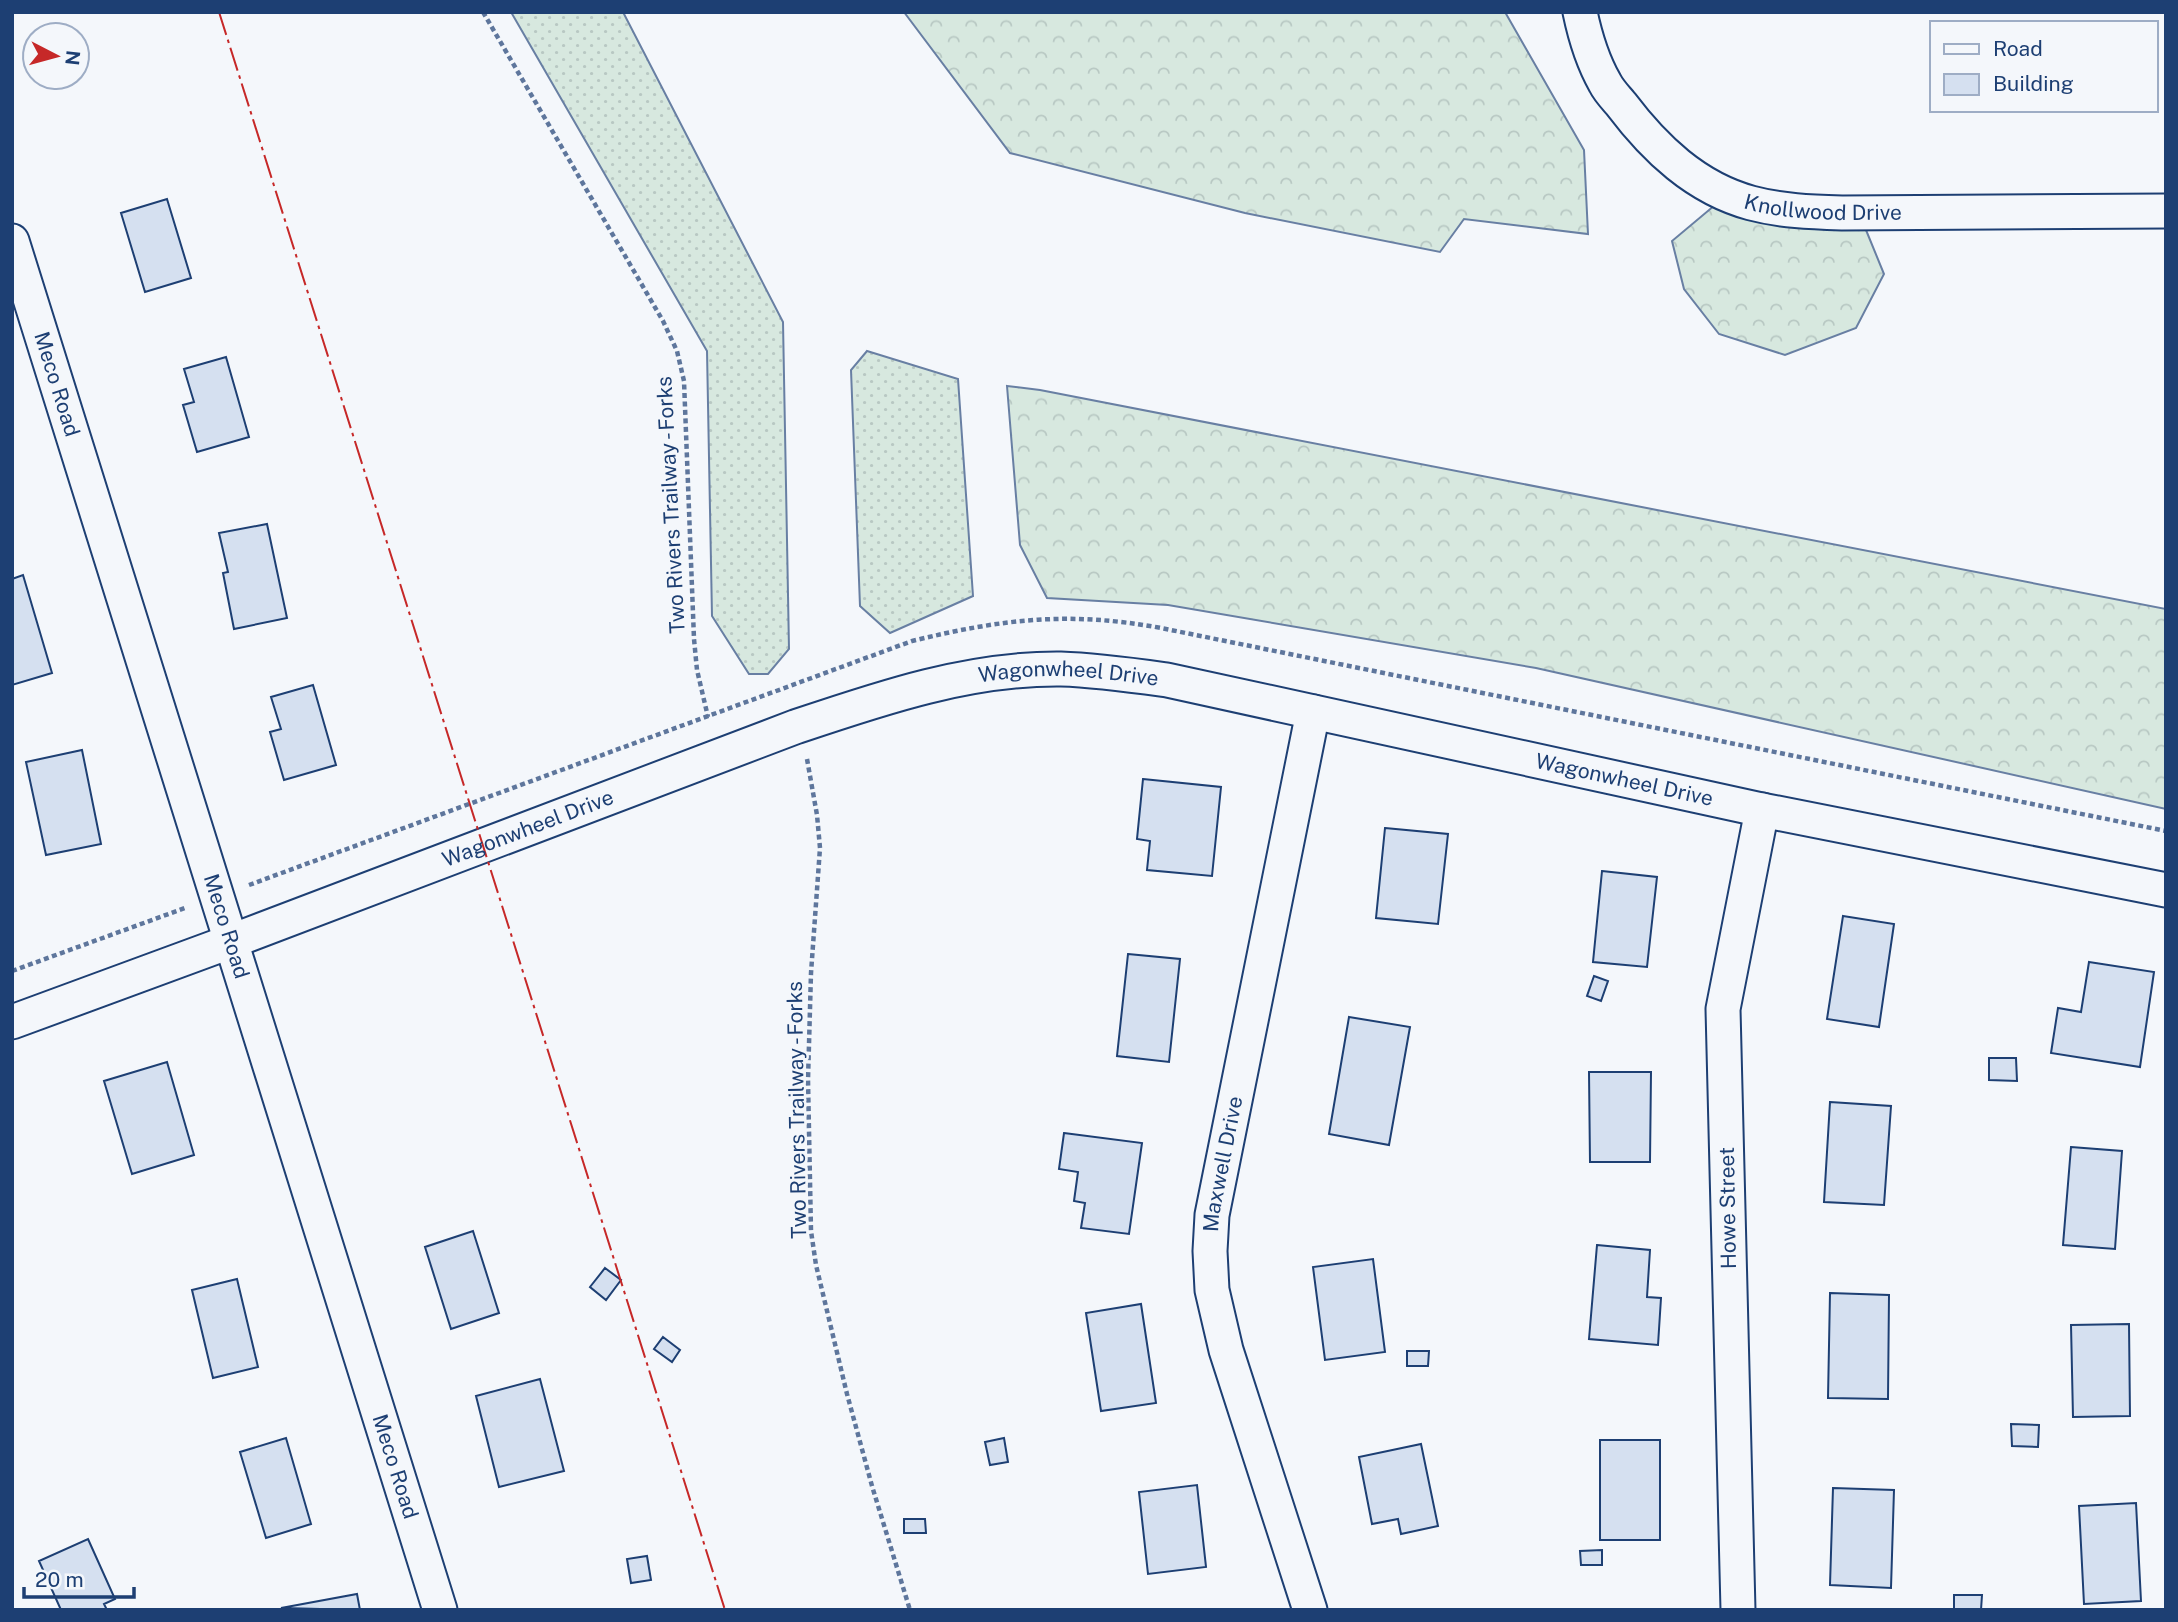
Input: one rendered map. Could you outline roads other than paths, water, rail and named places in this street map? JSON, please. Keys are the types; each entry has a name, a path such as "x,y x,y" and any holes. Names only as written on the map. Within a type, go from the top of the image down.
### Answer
{"street":[{"name":"Knollwood Drive","path":"1580,12 1584,33 1605,83 1633,120 1666,156 1688,172 1710,187 1749,202 1789,211 1842,213 2166,211"},
{"name":"Meco Road","path":"12,241 18,279 232,942 440,1610"},
{"name":"Wagonwheel Drive","path":"12,1022 232,942 795,727 919,688 968,677 1058,669 1105,671 1167,681 1762,810 2166,890"},
{"name":"Maxwell Drive","path":"1310,1610 1226,1350 1212,1290 1210,1251 1212,1215 1313,712"},
{"name":"Howe Street","path":"1738,1610 1723,1009 1762,810"}]}
